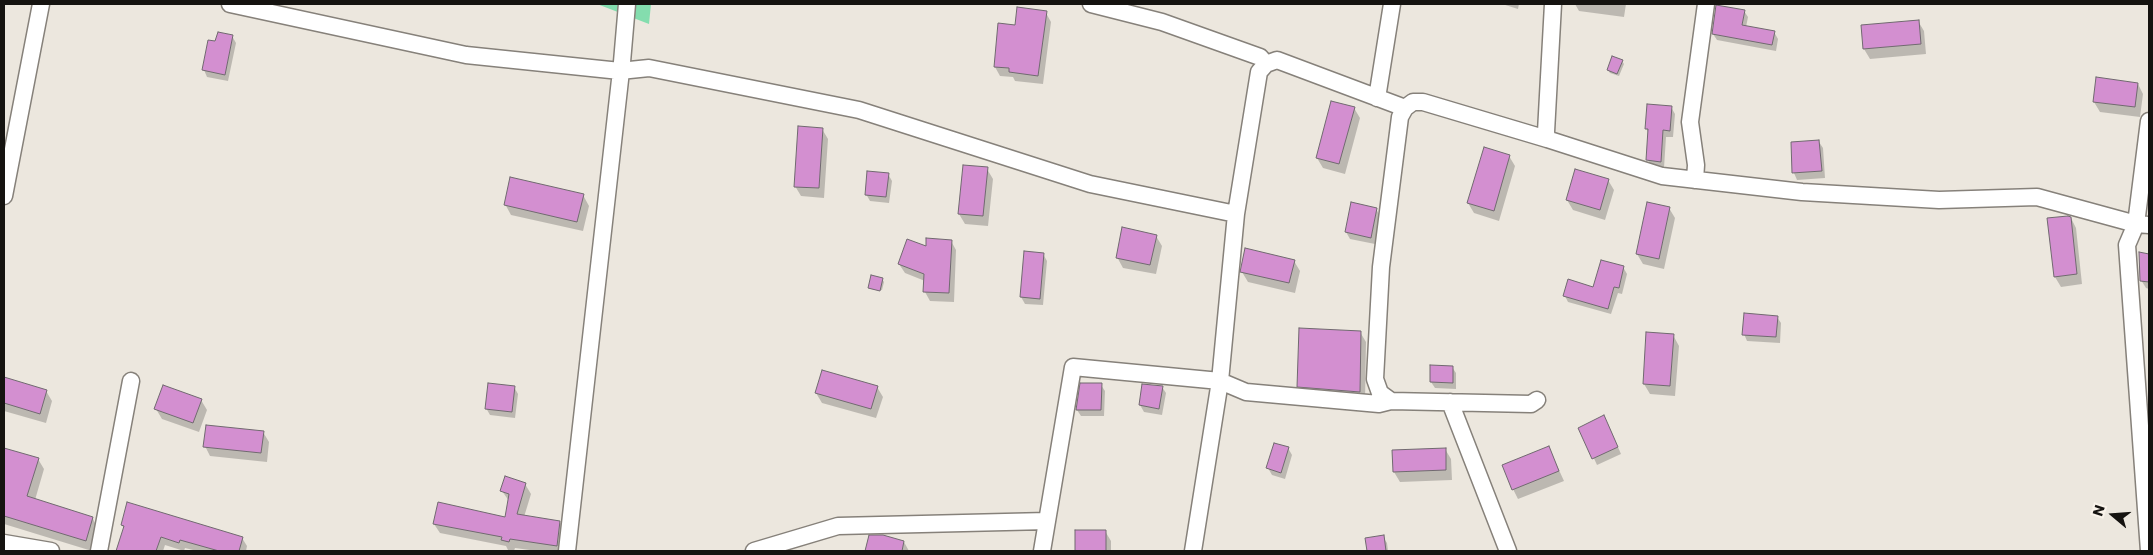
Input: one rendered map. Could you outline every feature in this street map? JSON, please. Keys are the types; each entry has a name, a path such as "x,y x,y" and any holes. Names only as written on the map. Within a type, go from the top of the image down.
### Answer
{"street":[{"path":"4,196 41,4"},
{"path":"230,4 466,55 620,71 649,68 860,110 1090,184 1236,214"},
{"path":"567,551 627,4"},
{"path":"1091,4 1162,22 1260,57 1266,64"},
{"path":"1377,98 1392,4"},
{"path":"1547,139 1553,4"},
{"path":"1695,180 1696,165 1690,122 1706,4"},
{"path":"1193,551 1220,381 1236,214 1259,72 1266,64 1277,60 1405,108"},
{"path":"1391,401 1380,394 1375,379 1381,267 1400,117 1405,108 1413,102 1423,102 1662,176 1802,192 1939,200 2037,197 2142,224"},
{"path":"2149,121 2142,224 2127,244 2149,551"},
{"path":"1042,551 1073,367 1220,381 1246,392 1379,404 1391,401 1532,404 1537,400"},
{"path":"99,551 131,381"},
{"path":"1450,402 1508,551"},
{"path":"754,551 838,526 1047,521"},
{"path":"4,543 51,551"}],"green space":[{"path":"597,4 651,4 649,24"}],"building":[{"path":"1716,5 1745,10 1742,25 1775,31 1772,45 1712,34"},
{"path":"1017,7 1047,11 1038,76 1009,72 1009,68 994,67 998,23 1015,25"},
{"path":"1919,20 1921,44 1863,49 1861,25"},
{"path":"218,32 233,35 225,75 202,70 208,40 215,41"},
{"path":"1612,56 1623,60 1617,74 1607,70"},
{"path":"2096,77 2138,83 2135,107 2093,102"},
{"path":"1331,101 1355,107 1339,164 1316,158"},
{"path":"1647,104 1672,106 1670,131 1663,130 1661,162 1646,160 1648,129 1645,129"},
{"path":"798,126 823,128 819,188 794,187"},
{"path":"1819,140 1822,171 1792,173 1791,142"},
{"path":"1484,147 1510,155 1494,211 1467,203"},
{"path":"963,165 988,167 983,216 958,214"},
{"path":"1575,169 1609,179 1600,210 1566,200"},
{"path":"867,171 889,173 886,197 865,195"},
{"path":"510,177 584,194 577,222 504,205"},
{"path":"1351,202 1377,208 1371,238 1345,232"},
{"path":"1647,202 1670,207 1659,259 1636,254"},
{"path":"2071,217 2077,274 2054,277 2047,218"},
{"path":"1122,227 1157,235 1150,265 1116,258"},
{"path":"926,238 952,240 949,293 923,292 924,274 898,264 907,239 926,246"},
{"path":"1245,248 1295,260 1289,283 1240,272"},
{"path":"1024,251 1044,253 1040,299 1020,297"},
{"path":"2139,252 2149,254 2149,282 2140,281"},
{"path":"1601,260 1624,266 1619,288 1614,287 1608,309 1563,296 1568,279 1593,287"},
{"path":"871,275 883,278 880,291 868,288"},
{"path":"1744,313 1778,316 1776,337 1742,335"},
{"path":"1299,328 1361,331 1360,392 1297,387"},
{"path":"1646,332 1674,334 1670,386 1643,384"},
{"path":"1430,365 1453,366 1453,383 1430,382"},
{"path":"822,370 878,386 871,409 815,393"},
{"path":"4,377 47,390 40,414 4,403"},
{"path":"488,383 515,386 512,412 485,409"},
{"path":"1080,383 1102,383 1101,410 1076,410"},
{"path":"1142,384 1163,386 1159,409 1139,405"},
{"path":"163,385 202,399 193,423 154,409"},
{"path":"1604,415 1618,447 1592,459 1578,428"},
{"path":"206,425 264,431 261,453 203,447"},
{"path":"1274,443 1289,447 1281,473 1266,468"},
{"path":"1549,446 1559,471 1512,490 1502,465"},
{"path":"4,448 39,458 27,496 93,517 86,541 4,516"},
{"path":"1446,448 1446,470 1393,472 1392,450"},
{"path":"505,476 526,483 517,514 560,521 557,546 510,539 509,542 501,540 502,537 433,524 438,502 505,517 509,494 500,491"},
{"path":"127,502 243,537 239,551 219,551 180,540 179,543 161,537 156,551 116,551 124,526 121,525"},
{"path":"1075,530 1106,530 1106,551 1075,551"},
{"path":"869,535 883,535 904,541 902,551 865,551"},
{"path":"1384,535 1386,551 1367,551 1365,538"}]}
